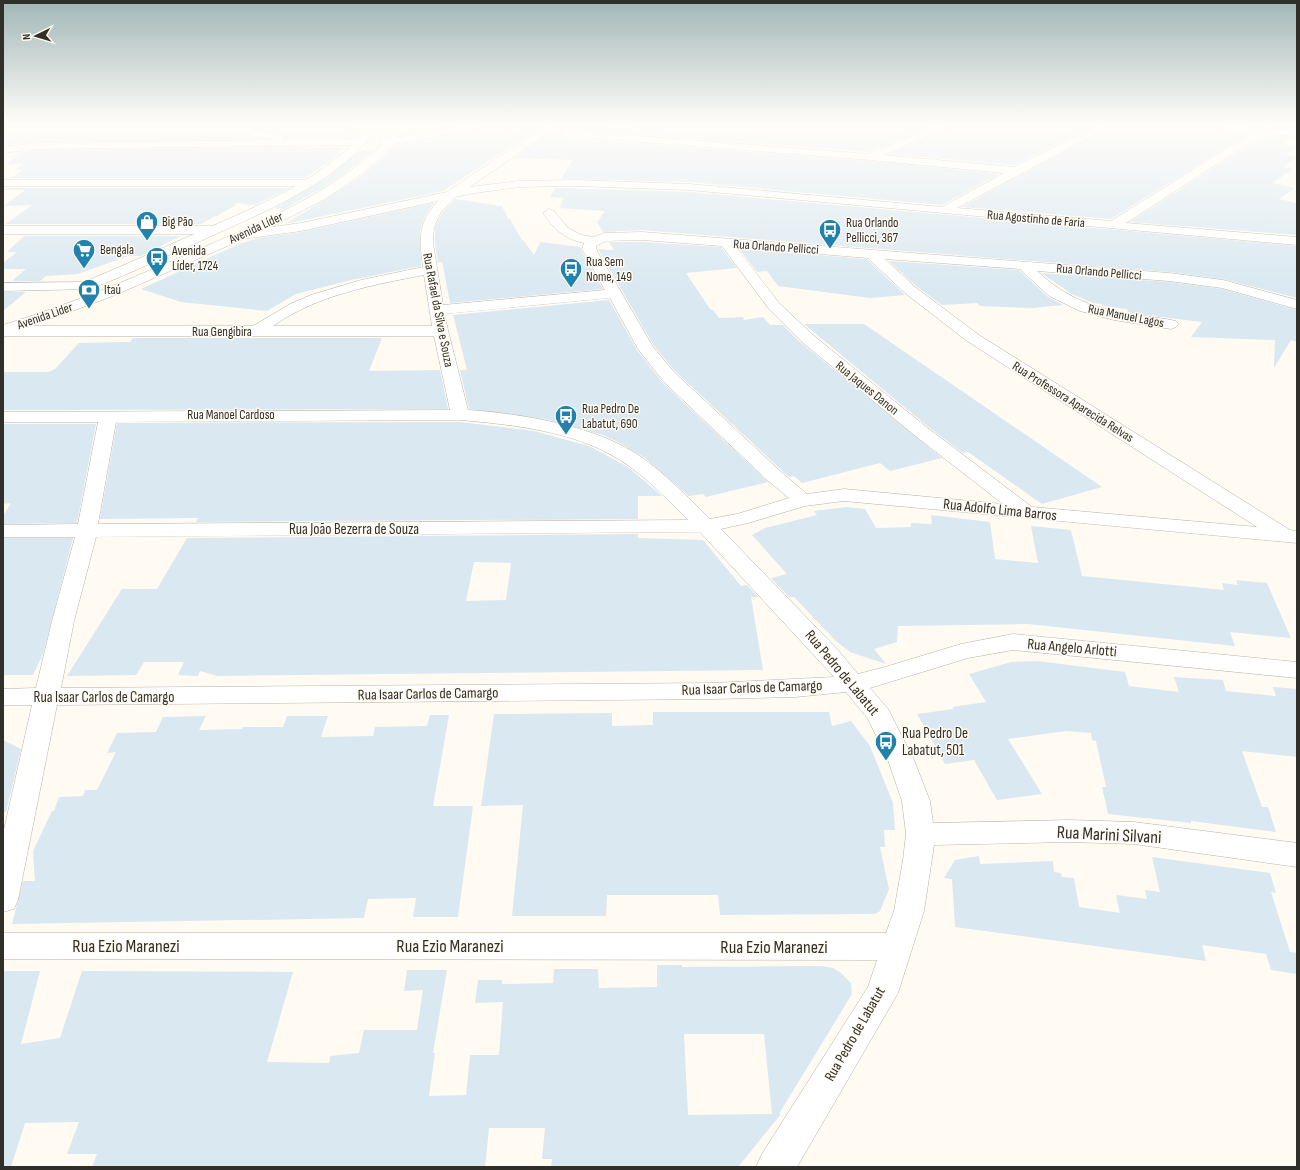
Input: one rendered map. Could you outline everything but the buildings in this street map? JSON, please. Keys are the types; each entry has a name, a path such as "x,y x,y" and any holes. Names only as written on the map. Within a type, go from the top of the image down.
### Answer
{"street":[{"name":"Avenida Líder","path":"275,201 316,179"},
{"name":"Avenida Líder","path":"132,284 270,222 348,179"},
{"name":"Rua Rafael da Silva e Souza","path":"460,414 440,331 426,243 428,227 435,211 451,194 474,179"},
{"path":"944,211 1002,179"},
{"path":"1114,225 1187,179"},
{"path":"3,183 309,183"},
{"name":"Rua Agostinho de Faria","path":"243,235 301,227 475,189 519,184 621,184 689,187 944,211 1297,240"},
{"name":"Avenida Lider","path":"46,301 86,286 275,201"},
{"path":"549,213 563,232 577,238 595,241"},
{"name":"Rua Agostinho de Faria","path":"270,222 294,223 324,221"},
{"path":"3,230 213,230"},
{"name":"Rua Orlando Pellicci","path":"595,241 604,238 630,236 1197,280 1246,289 1297,305"},
{"path":"595,241 590,244 589,249 646,349 669,377 772,475 803,500"},
{"name":"Rua Jaques Danon","path":"726,243 774,306 807,338 913,425 1027,513"},
{"name":"Rua Professora Aparecida Relvas","path":"872,254 910,290 973,338 1291,537"},
{"name":"Rua Manuel Lagos","path":"1024,266 1058,296 1076,305 1097,312 1171,324"},
{"path":"255,332 270,320 294,306 325,293 365,282 430,270"},
{"name":"Avenida Lider","path":"3,330 44,317 132,284"},
{"path":"3,287 86,286"},
{"path":"436,310 614,293"},
{"name":"Rua Gengibira","path":"3,330 255,332 440,331"},
{"name":"Rua Manoel Cardoso","path":"3,417 460,414"},
{"name":"Rua Pedro de Labatut","path":"460,414 504,418 564,431 594,440 613,448 656,478 763,584 852,683 879,715 901,760 916,802 920,834 918,860 910,911 882,993 775,1167"},
{"path":"3,900 63,621 87,530 108,416"},
{"name":"Rua Adolfo Lima Barros","path":"706,526 741,519 803,500 844,495 1291,537"},
{"name":"Rua João Bezerra de Souza","path":"3,531 706,526"},
{"name":"Rua Angelo Arlotti","path":"852,683 878,678 988,644 1012,642 1297,670"},
{"name":"Rua Isaar Carlos de Camargo","path":"3,697 713,691 852,683"},
{"name":"Rua Marini Silvani","path":"920,834 1069,831 1134,834 1297,855"},
{"name":"Rua Ezio Maranezi","path":"3,946 897,947"}],"place":[{"name":"Big Pão","path":"147,242"},
{"name":"Rua Orlando Pellicci, 367","path":"830,250"},
{"name":"Bengala","path":"84,270"},
{"name":"Avenida Líder, 1724","path":"157,278"},
{"name":"Rua Sem Nome, 149","path":"571,288"},
{"name":"Itaú","path":"89,310"},
{"name":"Rua Pedro De Labatut, 690","path":"566,436"},
{"name":"Rua Pedro De Labatut, 501","path":"886,762"}]}
